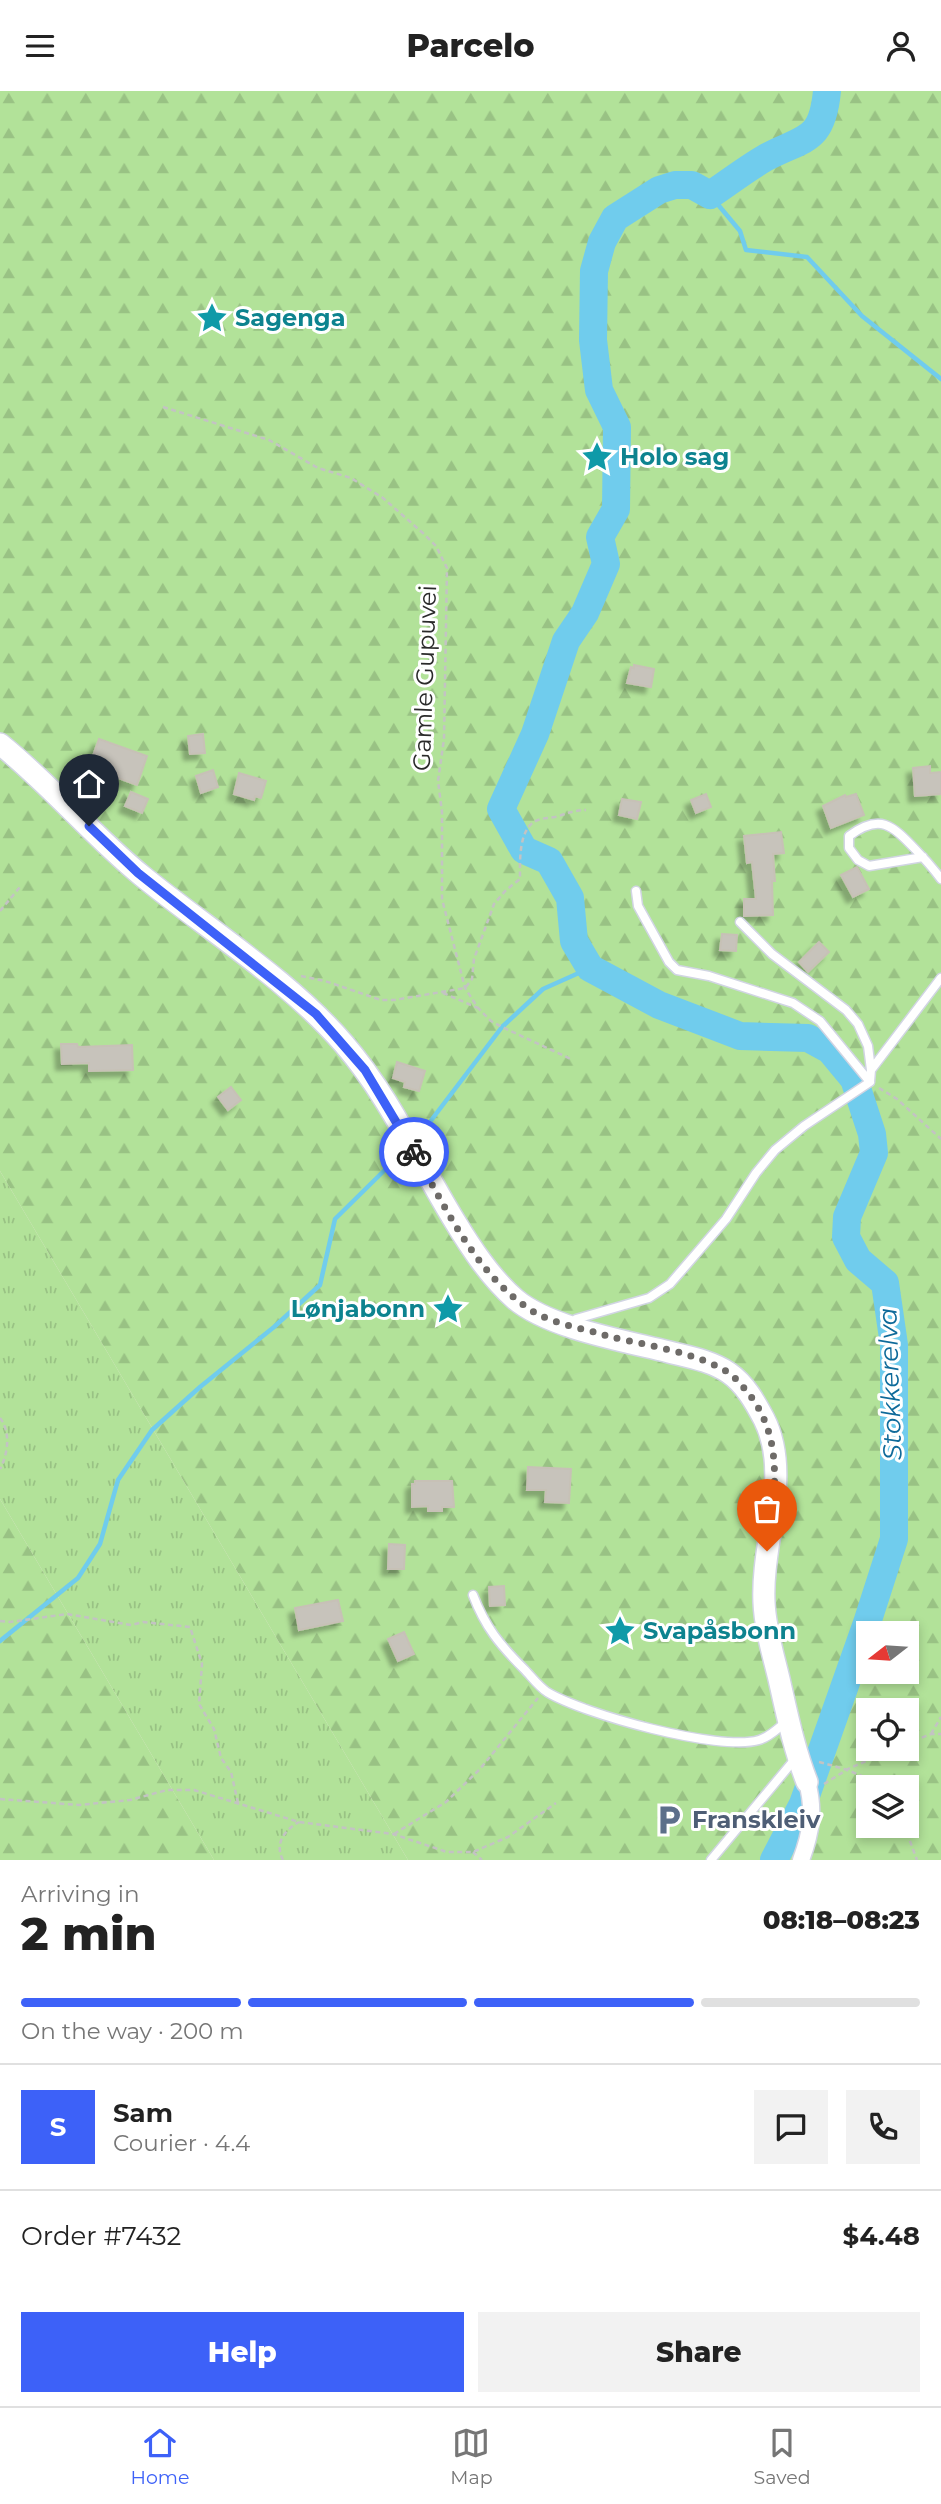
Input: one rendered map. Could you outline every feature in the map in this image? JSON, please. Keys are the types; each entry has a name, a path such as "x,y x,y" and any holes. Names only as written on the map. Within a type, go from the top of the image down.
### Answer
{"street":[{"path":"0,744 138,873 316,1014 365,1070 467,1242 491,1274 515,1299 537,1314 568,1325 699,1359 727,1372 741,1384 755,1403 766,1424 774,1450 775,1486 764,1573 764,1604 788,1720 808,1788 812,1817 802,1860"}],"lane":[{"path":"923,857 869,866 858,860 849,849 849,836 860,828 876,824 894,826 923,857 941,879"},
{"path":"636,891 638,906 669,963 677,970 719,978 793,1003 820,1021 870,1082"},
{"path":"568,1325 576,1319 649,1298 670,1284 726,1219 756,1173 775,1150 804,1126 870,1082 872,1070 868,1046 858,1024 846,1010 772,954 740,922"},
{"path":"872,1070 941,978"},
{"path":"473,1595 496,1641 545,1691 572,1704 640,1727 736,1742 758,1740 770,1735 788,1720"},
{"path":"711,1860 797,1756"}],"path":[{"name":"Gamle Gupuvei","path":"163,407 269,440 318,468 351,478 383,498 424,534 442,557 447,568 444,739 439,781 442,812 442,899 465,988 478,1008 491,1021 573,1060"},
{"path":"266,973 325,981 381,1000 465,988 472,979 474,959 495,904 506,890 520,879 523,839 529,825 574,810 586,810"},
{"path":"0,911 20,887"},
{"path":"443,993 478,1008"},
{"path":"870,1082 897,1099 941,1139"},
{"path":"0,1418 4,1422 8,1442 0,1469"},
{"path":"0,1621 66,1614 131,1625 143,1622 190,1627 202,1664 199,1703 214,1729 221,1758 231,1772 238,1803"},
{"path":"393,1834 446,1802 481,1769 527,1709 545,1691"},
{"path":"931,1734 941,1717"},
{"path":"919,1739 931,1734 941,1734"},
{"path":"797,1756 863,1775"},
{"path":"808,1788 866,1761"},
{"path":"0,1799 79,1805 131,1800 167,1790 194,1790 299,1822 393,1834 447,1852 473,1852 508,1837 556,1803"},
{"path":"284,1860 280,1841 286,1830 299,1822"},
{"path":"909,1838 916,1860"},
{"path":"473,1852 482,1860"}],"green space":[{"path":"0,91 941,91 941,1860 408,1860 0,1171"},
{"path":"0,1171 408,1860 214,1860 0,1499"},
{"path":"0,1499 214,1860 0,1860"}],"building":[{"path":"634,665 654,669 651,687 627,683"},
{"path":"203,734 205,753 190,754 188,736"},
{"path":"99,739 147,756 137,785 107,774 110,767 91,761"},
{"path":"930,766 930,773 941,772 941,794 915,796 913,768"},
{"path":"213,770 218,787 201,793 196,776"},
{"path":"239,773 266,781 261,798 255,796 254,800 234,794"},
{"path":"131,792 148,799 142,813 125,806"},
{"path":"706,794 711,807 696,813 691,800"},
{"path":"856,794 864,815 831,828 823,806 845,795"},
{"path":"622,799 641,802 637,819 619,815"},
{"path":"781,832 784,853 773,854 773,915 744,916 744,899 756,899 752,862 747,863 744,836"},
{"path":"857,867 869,889 853,897 841,875"},
{"path":"722,934 737,935 736,951 720,950"},
{"path":"819,942 829,952 808,972 799,962"},
{"path":"61,1044 77,1044 78,1047 132,1045 133,1070 89,1071 89,1063 62,1064"},
{"path":"397,1062 425,1071 419,1091 404,1087 405,1082 393,1078"},
{"path":"231,1087 241,1100 228,1110 218,1097"},
{"path":"528,1467 571,1469 569,1503 545,1502 546,1490 527,1490"},
{"path":"415,1481 452,1481 454,1507 442,1507 442,1511 428,1511 428,1506 412,1507 412,1484 415,1484"},
{"path":"389,1544 405,1545 404,1569 388,1569"},
{"path":"504,1586 505,1605 490,1606 489,1587"},
{"path":"338,1600 343,1621 299,1630 295,1608"},
{"path":"404,1632 414,1654 398,1661 388,1639"}],"waterway":[{"name":"Stokkerelva","path":"774,1860 803,1804 894,1539 894,1345 885,1283 858,1260 846,1237 847,1217 874,1153 872,1134 854,1079 830,1050 808,1038 740,1036 659,1005 590,968 574,941 570,898 549,861 524,850 501,809 535,734 566,641 585,613 606,564 600,537 616,509 617,427 599,390 593,340 594,271 602,242 615,218 659,190 675,185 692,185 710,195 765,158 808,137 821,121 827,91"},
{"path":"710,195 740,231 746,250 807,257 862,316 941,379"},
{"path":"420,1135 502,1027 543,989 590,968"},
{"path":"0,1641 78,1578 100,1544 118,1480 152,1430 320,1285 335,1219 396,1159"}],"way so far":[{"path":"414,1152 467,1242 491,1274 515,1299 537,1314 568,1325 699,1359 727,1372 741,1384 766,1424 774,1450 775,1486 767,1551"}],"place":[{"name":"Sagenga","path":"212,318"},
{"name":"Holo sag","path":"597,457"},
{"name":"Lønjabonn","path":"448,1309"},
{"name":"Svapåsbonn","path":"620,1631"},
{"name":"Franskleiv","path":"669,1820"}],"route":[{"path":"89,826 138,873 316,1014 365,1070 414,1152"}]}
